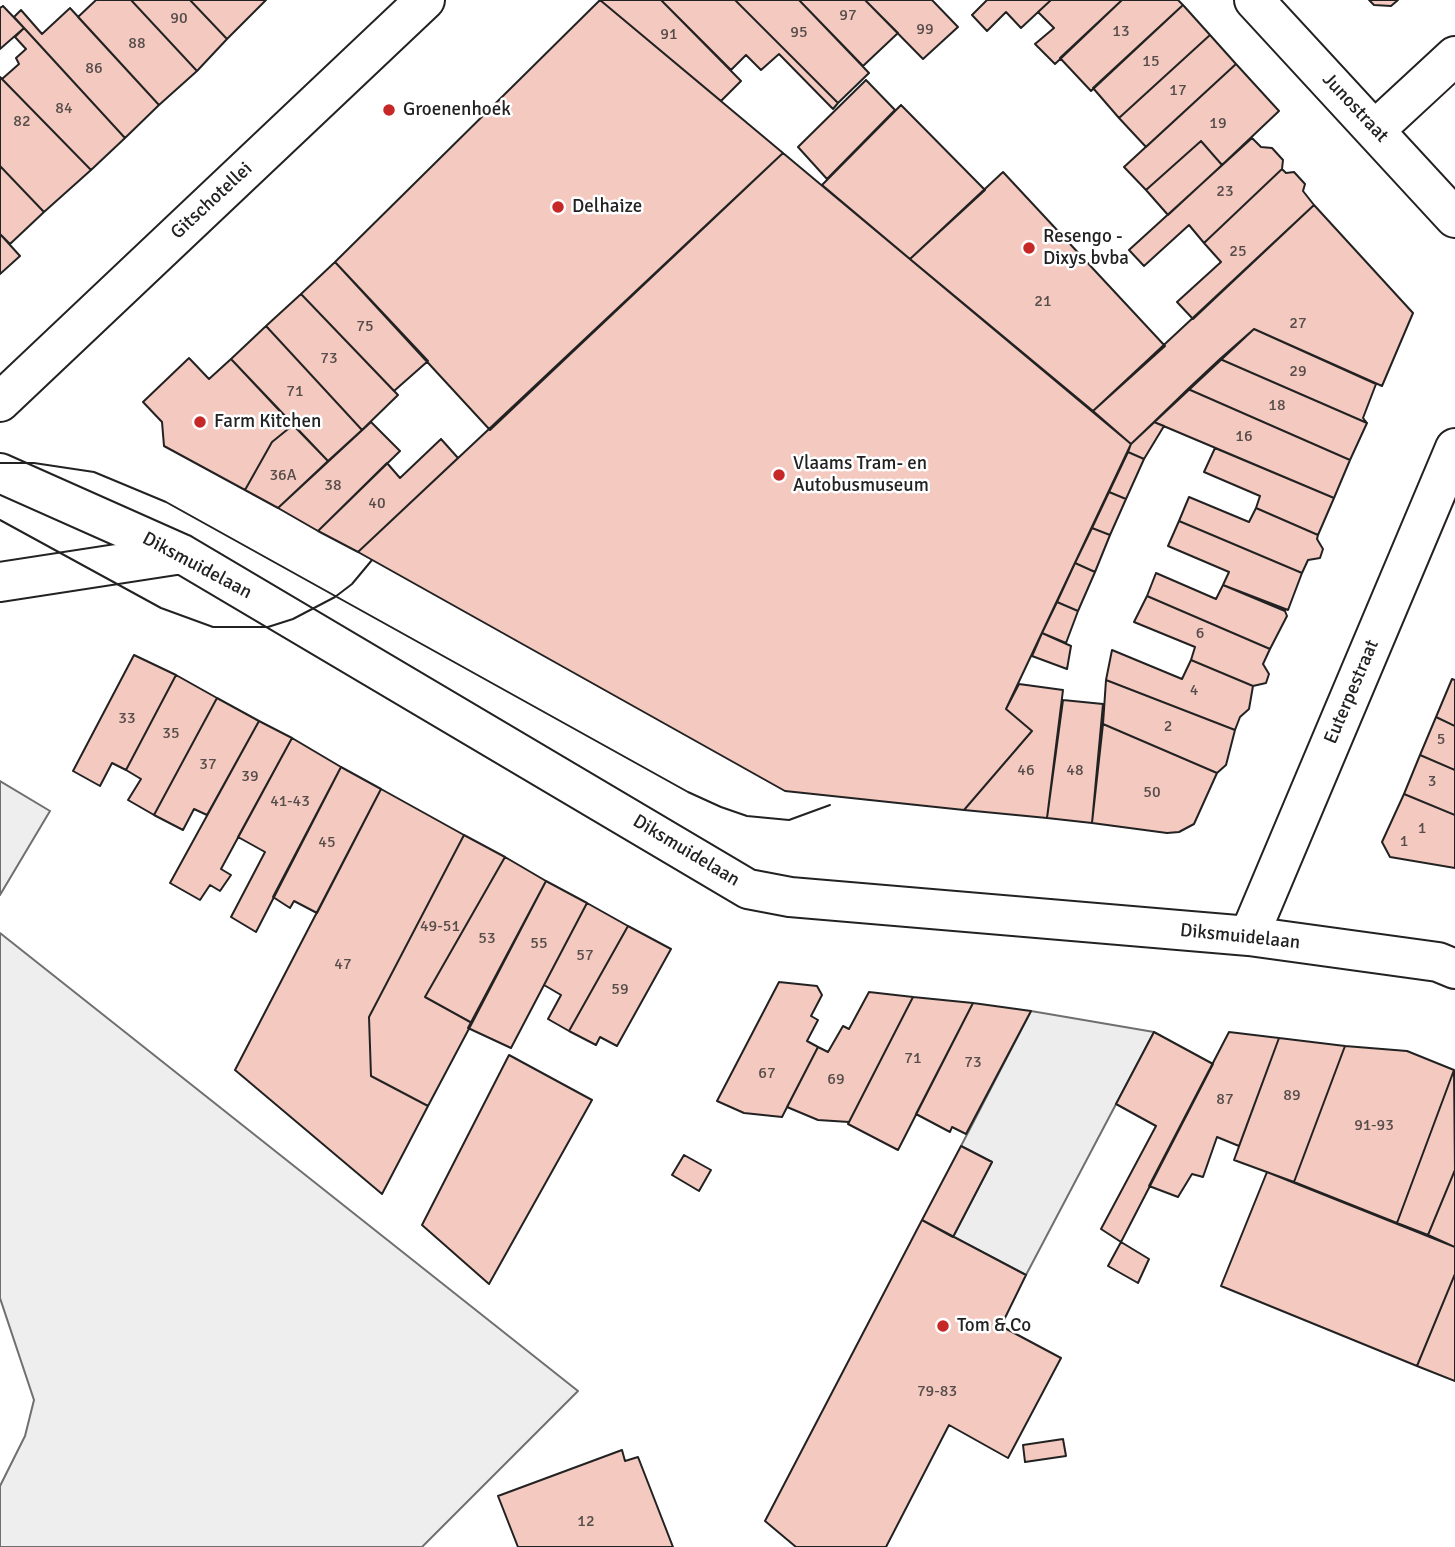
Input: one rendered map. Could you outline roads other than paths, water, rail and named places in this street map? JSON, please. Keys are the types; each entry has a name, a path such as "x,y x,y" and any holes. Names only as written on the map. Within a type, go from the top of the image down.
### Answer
{"street":[{"name":"Junostraat","path":"1254,0 1455,218"},
{"name":"Gitschotellei","path":"0,402 420,2"},
{"path":"1375,130 1455,57"},
{"name":"Euterpestraat","path":"1249,936 1455,448"},
{"name":"Diksmuidelaan","path":"0,472 182,554 748,889 790,897 1249,936 1438,962 1455,969"},
{"path":"0,582 182,554"}],"tram line":[{"path":"0,463 34,463 94,472 166,502 688,792 721,807 747,816 789,820 830,805"},
{"path":"0,520 161,608 213,627 268,627 293,619 335,597 352,584 372,560"}],"place":[{"name":"Groenenhoek","path":"389,110"},
{"name":"Delhaize","path":"558,207"},
{"name":"Resengo - Dixys bvba","path":"1029,248"},
{"name":"Farm Kitchen","path":"200,422"},
{"name":"Vlaams Tram- en Autobusmuseum","path":"779,475"},
{"name":"Tom & Co","path":"943,1326"}]}
